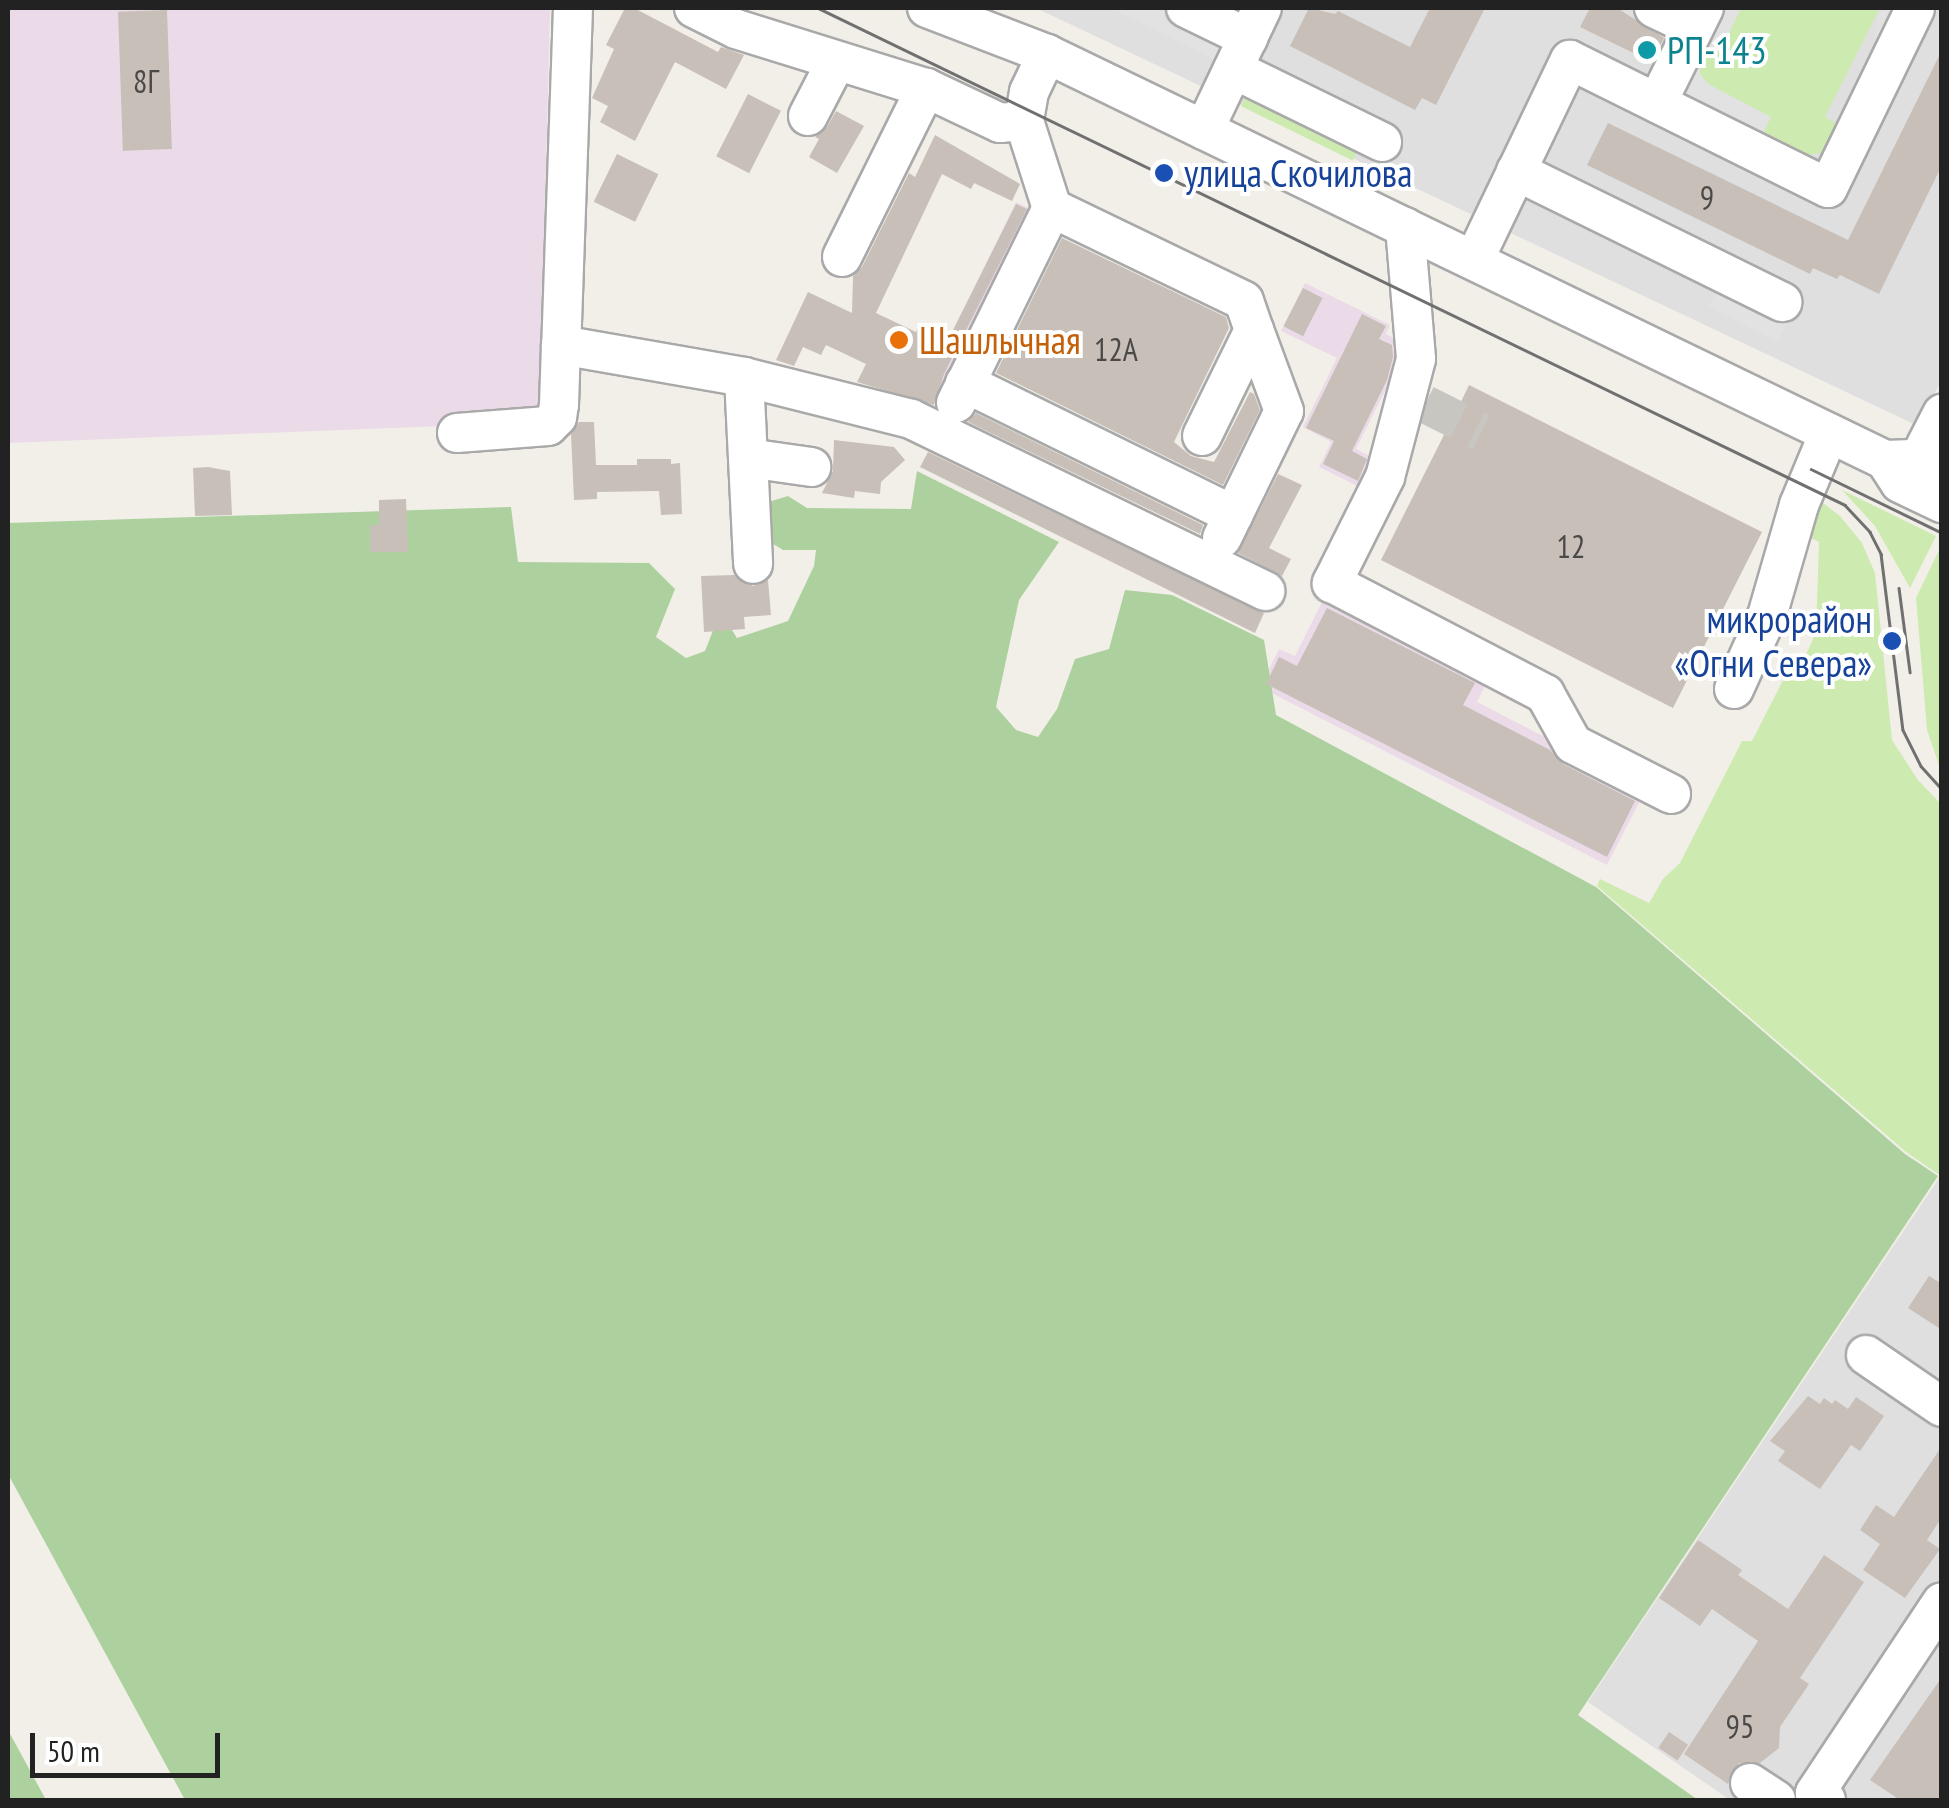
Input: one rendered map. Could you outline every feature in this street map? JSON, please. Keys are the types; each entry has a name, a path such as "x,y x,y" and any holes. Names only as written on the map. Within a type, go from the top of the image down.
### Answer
{"street":[{"path":"457,433 548,426 557,417 573,8"},
{"path":"581,8 599,42"},
{"path":"694,8 736,29 926,88 1000,123 1024,122"},
{"path":"927,8 1047,54 1829,432 1915,463"},
{"path":"1186,8 1248,38 1382,142"},
{"path":"1654,8 1699,17 1657,104"},
{"path":"1474,260 1570,60 1828,188 1923,13"},
{"path":"1204,130 1248,38"},
{"path":"942,430 1052,208 1024,122 1029,92 1047,54"},
{"path":"808,116 836,62"},
{"path":"842,257 926,88"},
{"path":"1516,171 1782,302"},
{"path":"1052,208 1244,300 1284,411 1210,563"},
{"path":"1406,227 1416,400 1385,476 1332,583 1545,694 1573,744 1671,794"},
{"path":"1202,436 1254,330"},
{"path":"561,345 744,376 850,401 942,430 1266,591"},
{"path":"744,376 753,564"},
{"path":"966,383 1234,515"},
{"path":"1942,414 1900,482 1942,503"},
{"path":"1734,689 1767,616 1799,505 1829,432"},
{"path":"748,458 812,467"},
{"path":"1866,1355 1942,1407"},
{"path":"1817,1798 1942,1602"}],"shaded area":[{"path":"8,8 550,8 540,412 443,426 8,443"},
{"path":"1036,8 1941,8 1941,381 1918,426"},
{"path":"1110,8 1166,8 1235,41 1224,64"},
{"path":"1720,8 1741,8 1720,51 1702,43"},
{"path":"1880,8 1899,11 1880,132 1861,129"},
{"path":"1698,51 1700,74 1708,84 1771,117 1761,137 1677,95"},
{"path":"1016,202 1041,214 946,409 921,397"},
{"path":"1722,281 1791,316 1777,342 1709,307"},
{"path":"1305,283 1390,325 1386,334 1408,345 1356,449 1375,459 1361,488 1319,467 1331,442 1303,427 1337,358 1281,331"},
{"path":"1324,598 1487,682 1477,702 1646,789 1607,865 1260,687 1279,649 1295,656"},
{"path":"1939,1178 1941,1800 1730,1800 1588,1702"}],"green space":[{"path":"1741,8 1880,8 1825,117 1843,127 1824,153 1798,155 1761,137 1700,75 1698,51 1702,43 1720,51"},
{"path":"1249,90 1360,144 1353,161 1241,106"},
{"path":"917,471 1059,542 1019,600 996,707 1016,730 1038,737 1057,709 1075,659 1109,649 1125,590 1172,595 1264,640 1276,715 1596,887 1905,1154 1938,1176 1578,1715 1698,1800 185,1800 8,1474 8,523 511,507 518,562 649,563 675,589 656,637 686,658 705,651 714,628 727,622 737,638 788,621 814,566 816,550 783,550 760,536 762,504 788,496 807,508 911,509"},
{"path":"1842,490 1936,536 1910,588 1875,526"},
{"path":"1814,496 1840,516 1862,543 1875,573 1892,740 1918,780 1941,804 1941,1176 1906,1152 1597,886 1600,879 1649,903 1663,879 1680,863 1742,741 1752,741 1782,682 1801,666 1816,632 1819,542 1805,535"},
{"path":"1941,546 1941,771 1927,730 1916,598"},
{"path":"8,1730 46,1800 8,1800"}],"building":[{"path":"625,8 634,8 718,52 721,47 744,55 726,89 675,62 635,141 600,122 608,106 592,98 614,49 606,45"},
{"path":"1309,8 1335,14 1338,11 1410,47 1430,8 1485,8 1436,105 1422,98 1415,110 1290,46"},
{"name":"РП-143","path":"1590,8 1617,8 1664,38 1652,62 1580,27"},
{"path":"167,10 172,149 123,151 118,12"},
{"path":"1942,50 1942,165 1879,294 1840,275 1837,279 1813,268 1810,274 1587,165 1608,123 1848,240"},
{"path":"748,94 781,111 749,173 716,156"},
{"path":"836,111 864,126 837,173 809,157 819,139 815,137 827,127"},
{"path":"935,135 1020,184 1012,201 974,183 971,189 942,174 876,313 916,332 919,326 948,340 1016,204 1027,209 944,374 934,405 857,382 866,364 826,345 821,355 803,347 794,366 776,360 808,292 852,313 853,276 862,267 909,173 915,177"},
{"path":"617,154 658,174 635,222 594,202"},
{"path":"1062,238 1226,317 1229,328 1174,442 1191,456 1214,462 1250,392 1254,394 1260,410 1223,485 996,373"},
{"path":"1303,288 1323,298 1303,336 1283,326"},
{"path":"1362,314 1386,326 1379,339 1392,345 1393,357 1387,380 1352,451 1367,459 1358,481 1323,464 1334,441 1306,428"},
{"path":"1469,385 1762,532 1673,708 1381,560 1447,429 1424,417 1430,394 1458,408"},
{"path":"976,413 1203,525 1200,534 968,422"},
{"path":"579,422 594,422 596,465 637,465 637,459 671,459 671,464 680,463 682,514 661,515 659,491 597,492 597,499 574,500 571,434"},
{"path":"834,440 894,447 905,460 881,482 880,494 855,491 854,498 822,493 833,471"},
{"path":"928,452 1264,613 1255,633 920,467"},
{"path":"193,468 230,471 232,515 195,516"},
{"path":"1278,474 1302,485 1269,548 1291,559 1282,576 1238,553"},
{"path":"406,499 408,552 370,552 370,525 379,525 379,500"},
{"path":"734,575 753,586 768,580 771,615 744,617 745,629 704,632 701,576"},
{"path":"1327,608 1475,683 1463,705 1550,750 1563,764 1635,801 1607,857 1266,684 1279,657 1297,666"},
{"path":"1929,1276 1942,1284 1942,1330 1908,1308"},
{"path":"1808,1396 1820,1404 1824,1398 1832,1404 1835,1400 1848,1409 1856,1397 1884,1416 1860,1451 1851,1445 1820,1489 1778,1461 1785,1451 1770,1441"},
{"path":"1942,1446 1942,1517 1927,1540 1940,1549 1905,1598 1863,1570 1880,1544 1860,1530 1876,1505 1894,1517"},
{"path":"1698,1540 1742,1570 1738,1575 1788,1609 1824,1555 1864,1582 1800,1678 1809,1684 1780,1727 1779,1748 1760,1763 1739,1763 1728,1784 1684,1754 1758,1641 1712,1609 1700,1626 1659,1598"},
{"path":"1942,1677 1942,1800 1900,1800 1870,1780"},
{"path":"1669,1732 1688,1745 1677,1761 1658,1748"}],"tunnel":[{"path":"1425,404 1481,432"}],"tram line":[{"path":"818,8 1845,505 1870,532 1881,554 1903,730 1921,766 1942,789"},
{"path":"1811,469 1942,533"},
{"path":"1899,588 1910,672"}],"place":[{"name":"РП-143","path":"1647,50"},
{"name":"улица Скочилова","path":"1164,173"},
{"name":"Шашлычная","path":"899,340"},
{"name":"микрорайон «Огни Севера»","path":"1892,641"}]}
